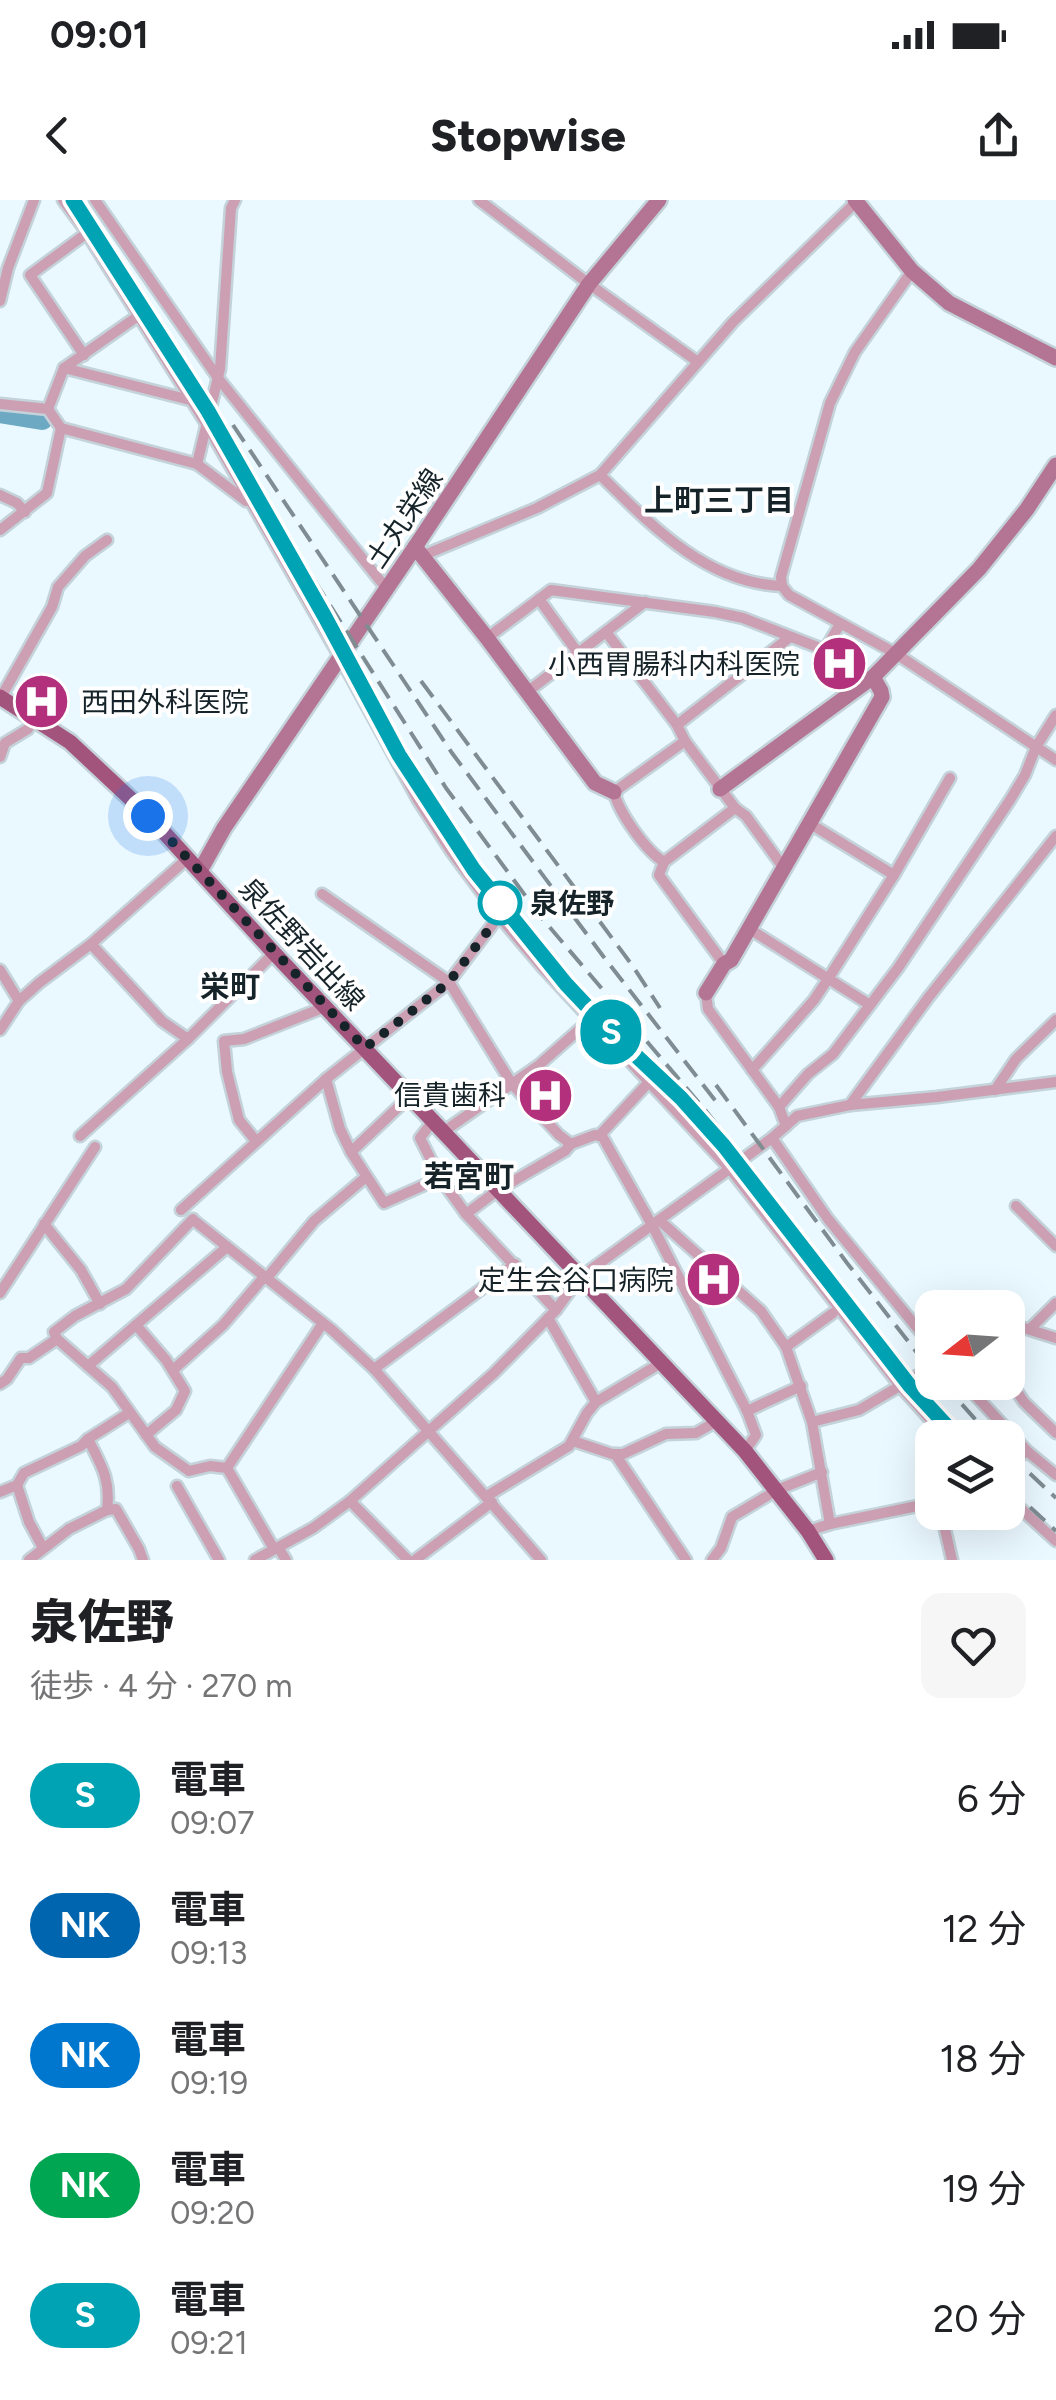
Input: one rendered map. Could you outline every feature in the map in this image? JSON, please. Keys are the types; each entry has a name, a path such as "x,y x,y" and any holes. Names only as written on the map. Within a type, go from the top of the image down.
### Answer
{"main road":[{"name":"泉佐野岩出線","path":"0,698 81,751 188,858 745,1450 826,1560"}],"street":[{"path":"0,301 34,200"},
{"path":"63,200 206,425 418,800 451,851 499,916 590,1020 730,1169 900,1387 930,1420"},
{"path":"95,200 218,378 386,588"},
{"path":"197,464 218,378 231,208 235,200"},
{"path":"480,200 698,362"},
{"path":"614,792 596,784 419,552 536,508 600,475 734,322 856,201 912,271 949,303 1056,358"},
{"name":"土丸栄線","path":"200,871 224,828 386,588 419,552 589,284 652,202"},
{"path":"30,275 87,233"},
{"path":"8,268 30,275 84,354"},
{"path":"912,271 855,352 830,403 781,577 782,586 788,594 895,653 1056,760"},
{"path":"48,409 64,368 138,316"},
{"path":"64,368 191,401"},
{"path":"0,404 48,409 61,428 197,464 252,506"},
{"path":"0,530 47,493 61,428"},
{"path":"720,789 873,677 979,569 1056,465"},
{"path":"600,475 686,553 754,585 782,586"},
{"path":"0,495 16,502 25,512"},
{"path":"0,698 52,607 58,587 85,556 107,540"},
{"path":"487,638 551,590 742,618 825,650 840,624"},
{"path":"539,600 578,653"},
{"path":"527,692 645,602"},
{"path":"606,632 782,867"},
{"path":"676,724 790,637"},
{"path":"786,1126 779,1107 708,1009 706,992 724,964 731,960 882,697 873,677"},
{"path":"779,1107 808,1074 833,1054 898,968 1010,800 1056,714"},
{"path":"0,757 2,742 28,730 33,718"},
{"path":"614,792 684,741"},
{"path":"752,1070 828,980 950,778"},
{"path":"614,792 618,806 654,856 664,862"},
{"path":"724,964 659,875 664,862 735,808"},
{"path":"809,823 894,875"},
{"path":"850,1105 928,998 1052,851 1056,836"},
{"path":"0,1030 18,1001 92,944 188,858"},
{"path":"322,894 449,982 512,1084 571,1144"},
{"path":"182,1210 326,1079 449,982 499,916"},
{"path":"748,928 870,1005"},
{"path":"92,944 162,1021 188,1039"},
{"path":"80,1136 188,1039 274,953"},
{"path":"0,970 18,1001"},
{"path":"256,1141 239,1120 224,1041 244,1039 325,1007"},
{"path":"590,1020 512,1084 420,1138 440,1178 466,1214 515,1264 552,1314 596,1402"},
{"path":"996,1090 1016,1059 1056,1020"},
{"path":"326,1079 340,1129 384,1202 440,1178"},
{"path":"599,1136 649,1082"},
{"path":"255,1560 350,1502 494,1373 552,1314 580,1278 797,1116 850,1105 1056,1082"},
{"path":"351,1152 410,1096"},
{"path":"466,1214 571,1144 602,1136 655,1222 747,1412 756,1435 745,1450"},
{"path":"772,1138 828,1218 915,1325"},
{"path":"0,1293 94,1146"},
{"path":"173,1370 223,1326 314,1220 366,1177"},
{"path":"1016,1206 1056,1246"},
{"path":"227,1468 210,1466 189,1471 155,1447 112,1387 57,1339 54,1332 126,1290 195,1221 374,1369 541,1560"},
{"path":"655,1222 760,1311 786,1348 812,1422 830,1524"},
{"path":"44,1224 82,1270 100,1304"},
{"path":"1044,1234 1056,1225"},
{"path":"88,1366 227,1247"},
{"path":"374,1369 515,1264"},
{"path":"1030,1329 1056,1303"},
{"path":"786,1348 833,1313"},
{"path":"227,1468 323,1323"},
{"path":"136,1325 186,1391 176,1410 146,1435"},
{"path":"1025,1328 1056,1338"},
{"path":"0,1384 21,1358 29,1358 57,1339"},
{"path":"350,1502 411,1560 490,1499 569,1446 596,1402 661,1363"},
{"path":"812,1422 859,1410 915,1378"},
{"path":"747,1412 801,1386"},
{"path":"980,1400 1027,1451 1056,1475"},
{"path":"1023,1400 1056,1433"},
{"path":"0,1492 16,1485 24,1473 81,1446 129,1413"},
{"path":"573,1441 615,1454 633,1451 666,1434 696,1432 717,1421"},
{"path":"88,1439 106,1474 110,1489 107,1510"},
{"path":"615,1454 686,1560"},
{"path":"227,1468 286,1560"},
{"path":"712,1560 721,1548 732,1516 776,1490 822,1472"},
{"path":"16,1485 43,1548"},
{"path":"177,1486 219,1560"},
{"path":"808,1532 915,1507"},
{"path":"29,1560 70,1530 107,1510 116,1510 142,1560"},
{"path":"1025,1512 1056,1540"},
{"path":"945,1530 952,1560"}],"waterway":[{"path":"0,412 42,419"}],"railway":[{"path":"73,200 446,788 541,917 706,1111 916,1380 953,1420"},
{"path":"233,425 452,753 718,1104"},
{"path":"341,646 422,793 488,889 577,994 674,1092"},
{"path":"421,681 660,1008"},
{"path":"716,1085 915,1350"},
{"path":"958,1400 976,1420"},
{"path":"1025,1469 1056,1498"},
{"path":"1025,1503 1056,1531"}],"train":[{"name":"S","path":"73,200 208,411 399,755 474,870 566,984 724,1146 910,1386 941,1420"}],"place":[{"name":"小西胃腸科内科医院","path":"839,664"},
{"name":"西田外科医院","path":"42,702"},
{"name":"泉佐野","path":"500,903"},
{"name":"信貴歯科","path":"545,1095"},
{"name":"定生会谷口病院","path":"713,1280"}],"district":[{"name":"上町三丁目","path":"719,500"},
{"name":"栄町","path":"230,986"},
{"name":"若宮町","path":"469,1176"}],"route":[{"path":"148,816 365,1048 449,982 499,916 491,906 500,903"}]}
